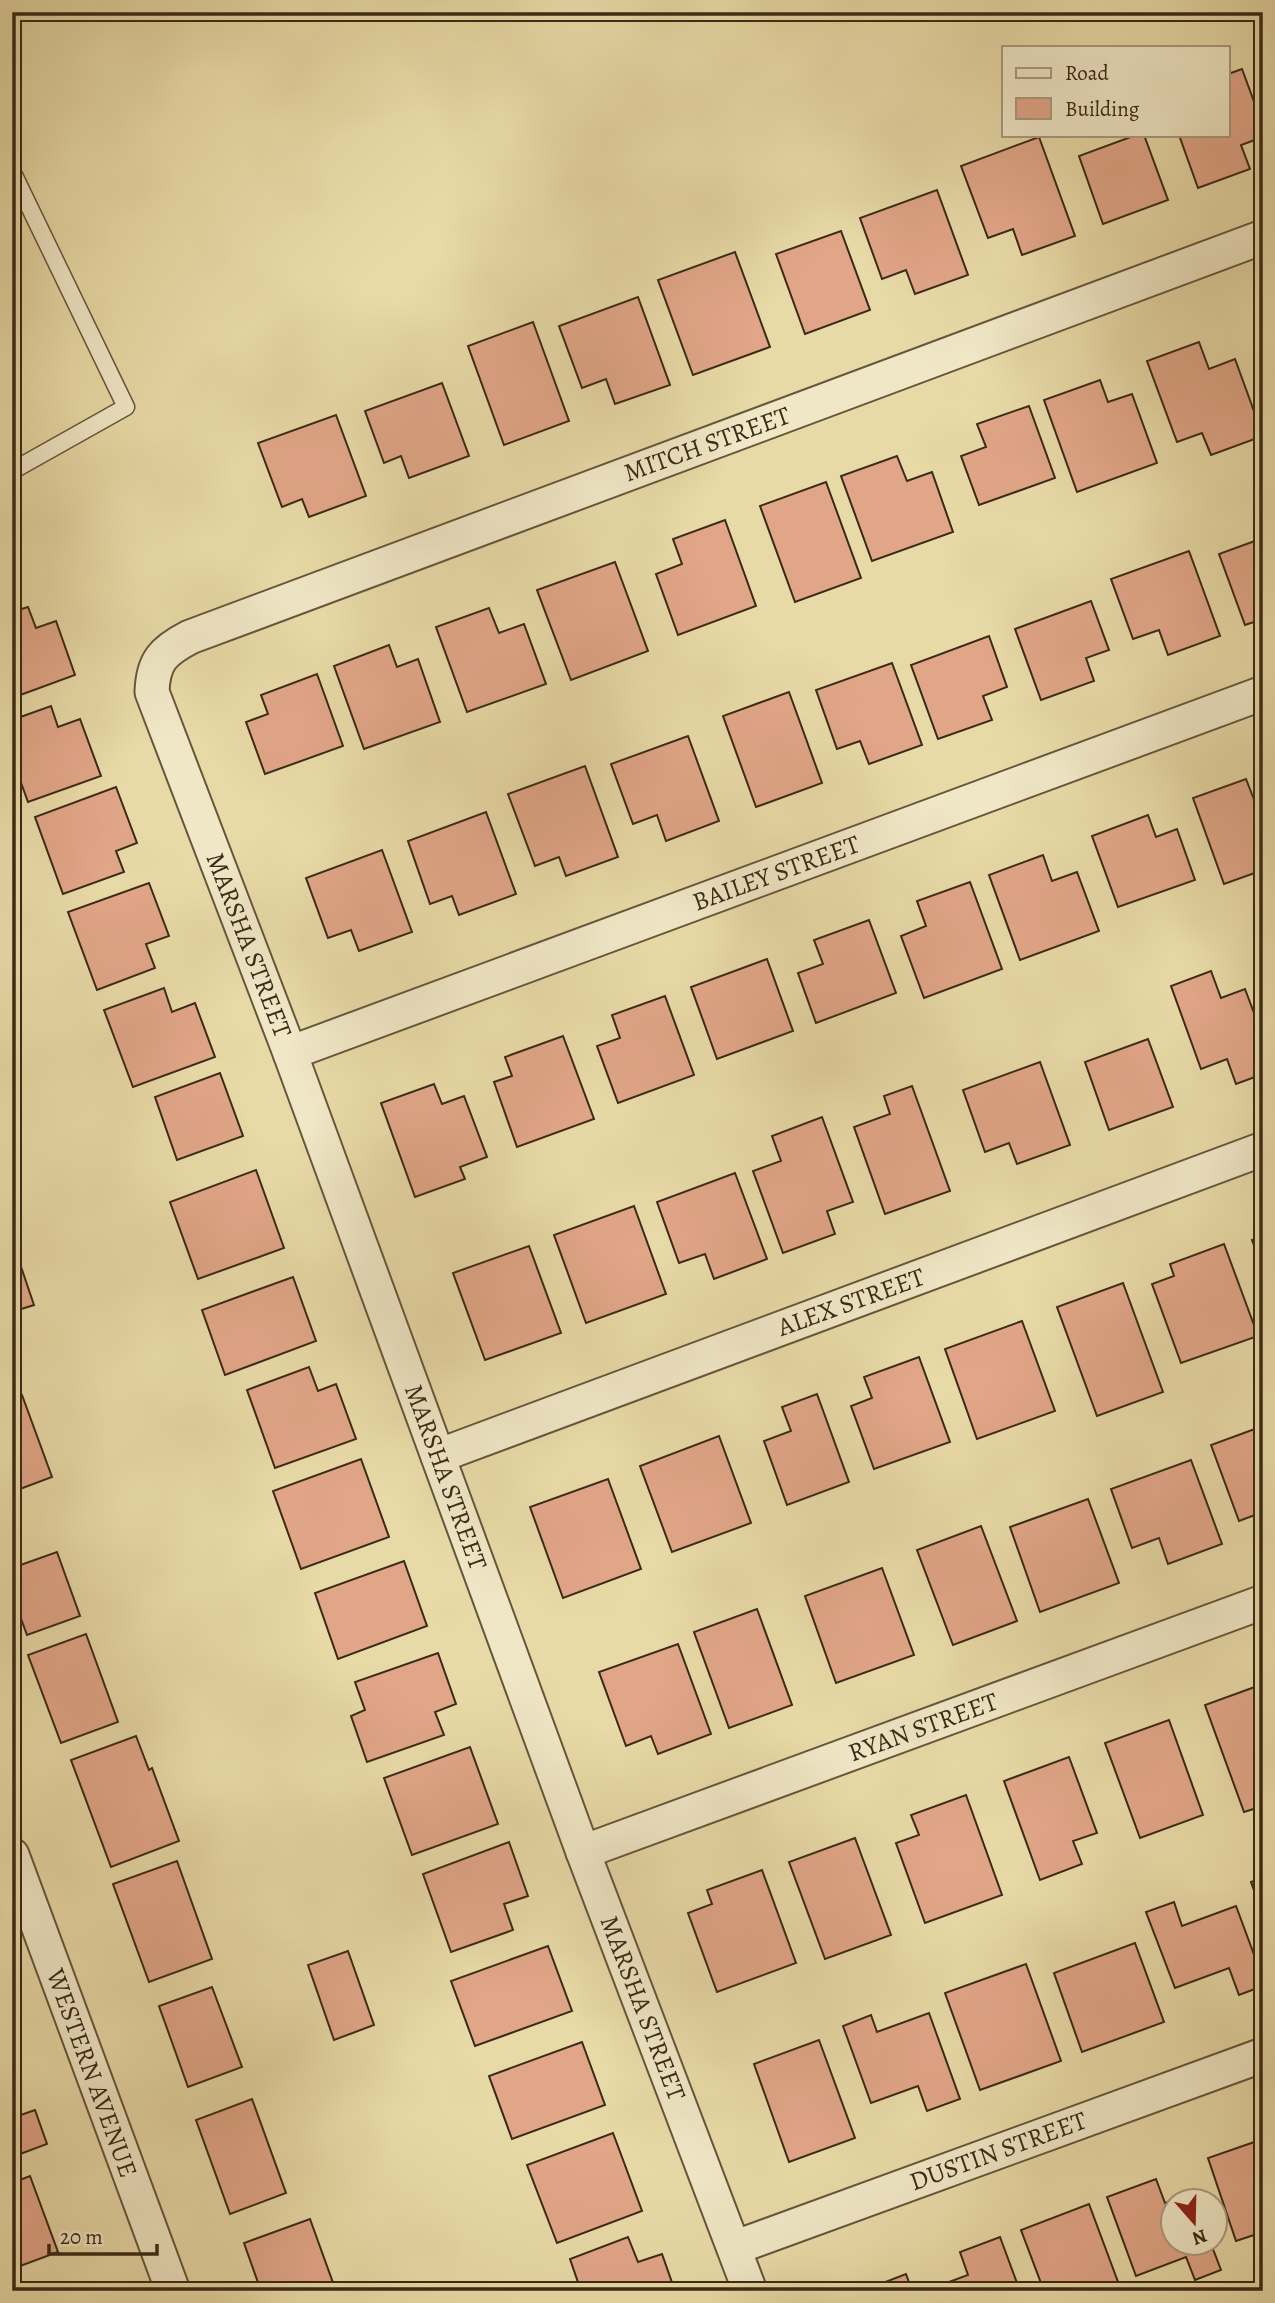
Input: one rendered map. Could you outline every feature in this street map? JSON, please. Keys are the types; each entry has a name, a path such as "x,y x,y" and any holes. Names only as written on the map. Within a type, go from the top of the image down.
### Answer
{"street":[{"name":"MITCH STREET","path":"158,662 172,647 190,637 1263,237"},
{"name":"MARSHA STREET","path":"158,662 153,674 152,692 290,1053 583,1852 750,2291"},
{"name":"BAILEY STREET","path":"290,1053 1263,693"},
{"name":"ALEX STREET","path":"438,1456 1263,1149"},
{"name":"RYAN STREET","path":"583,1852 1263,1602"},
{"name":"WESTERN AVENUE","path":"12,1855 173,2291"},
{"name":"DUSTIN STREET","path":"734,2248 1263,2055"}],"lane":[{"path":"12,171 126,407 12,471"}],"building":[{"path":"1242,69 1263,126 1263,137 1241,145 1250,169 1198,188 1179,136 1230,136 1230,73"},
{"path":"1133,136 1144,136 1168,200 1103,224 1079,156"},
{"path":"1039,137 1075,236 1022,255 1013,229 988,238 961,166"},
{"path":"937,190 968,275 915,294 906,270 882,279 860,218"},
{"path":"841,231 870,310 805,334 776,254"},
{"path":"735,252 770,347 693,375 658,280"},
{"path":"638,297 670,385 615,404 606,379 582,388 559,326"},
{"path":"533,322 569,421 504,445 468,346"},
{"path":"1199,342 1209,369 1235,359 1263,436 1211,455 1202,433 1177,442 1147,361"},
{"path":"1100,380 1108,402 1132,394 1157,463 1077,492 1044,400"},
{"path":"442,383 469,456 409,478 401,456 384,463 365,411"},
{"path":"1029,406 1055,478 979,505 961,456 986,447 977,424"},
{"path":"336,415 366,496 309,517 302,499 282,507 258,443"},
{"path":"897,456 907,481 932,472 953,532 872,561 841,476"},
{"path":"826,482 861,578 795,602 760,506"},
{"path":"725,520 756,606 678,635 656,574 682,564 673,539"},
{"path":"1263,538 1263,619 1245,625 1219,554"},
{"path":"1189,551 1220,636 1168,655 1159,630 1133,639 1111,579"},
{"path":"615,562 648,651 571,680 537,590"},
{"path":"1091,601 1109,650 1086,658 1094,681 1041,700 1015,629"},
{"path":"28,607 36,628 56,621 75,675 12,698 12,612"},
{"path":"489,608 499,633 524,624 546,684 467,712 436,627"},
{"path":"989,636 1007,687 983,696 992,720 938,739 911,665"},
{"path":"389,645 397,667 418,659 440,722 364,749 334,666"},
{"path":"892,663 922,745 869,764 860,741 837,749 816,690"},
{"path":"317,674 343,746 265,774 246,722 268,714 261,695"},
{"path":"789,692 822,783 756,807 723,716"},
{"path":"51,706 58,727 80,719 101,776 28,802 12,758 12,720"},
{"path":"688,736 719,821 666,841 657,815 633,824 611,764"},
{"path":"585,766 618,857 566,876 559,857 535,866 508,794"},
{"path":"1246,779 1255,802 1263,799 1263,870 1224,884 1193,798"},
{"path":"116,787 137,843 116,851 124,872 63,894 35,817"},
{"path":"486,812 516,894 459,915 452,896 430,904 408,841"},
{"path":"1148,815 1156,837 1177,829 1195,880 1118,907 1092,836"},
{"path":"382,850 412,932 359,951 351,930 328,938 306,878"},
{"path":"1043,855 1052,881 1077,872 1099,931 1020,960 989,875"},
{"path":"970,882 1002,969 924,998 901,936 926,926 917,901"},
{"path":"149,883 169,936 146,944 155,968 97,990 68,912"},
{"path":"869,920 896,993 816,1023 798,973 823,964 814,940"},
{"path":"767,959 793,1031 717,1059 691,987"},
{"path":"1211,971 1221,998 1245,989 1263,1037 1263,1074 1236,1084 1227,1059 1201,1069 1171,986"},
{"path":"164,988 172,1012 195,1003 215,1057 133,1087 104,1010"},
{"path":"665,996 694,1075 618,1103 597,1046 620,1038 612,1015"},
{"path":"563,1036 594,1119 517,1147 494,1082 512,1076 505,1057"},
{"path":"1148,1039 1173,1107 1109,1130 1085,1062"},
{"path":"1040,1062 1070,1145 1017,1164 1009,1143 985,1152 963,1090"},
{"path":"220,1073 243,1136 177,1160 155,1097"},
{"path":"434,1084 442,1104 464,1096 487,1157 460,1167 465,1179 415,1197 381,1103"},
{"path":"912,1086 950,1191 885,1214 854,1127 890,1114 884,1096"},
{"path":"822,1117 853,1202 827,1211 835,1234 783,1253 753,1171 781,1161 772,1136"},
{"path":"256,1170 284,1248 198,1279 170,1202"},
{"path":"735,1173 767,1259 714,1279 705,1254 679,1263 657,1202"},
{"path":"634,1206 666,1294 586,1323 554,1235"},
{"path":"1263,1236 1263,1270 1252,1240"},
{"path":"1224,1244 1258,1336 1181,1363 1152,1284 1174,1276 1170,1264"},
{"path":"529,1246 561,1333 485,1360 453,1273"},
{"path":"16,1252 34,1305 12,1312 12,1253"},
{"path":"293,1277 316,1341 225,1375 202,1310"},
{"path":"1123,1283 1163,1392 1097,1416 1057,1307"},
{"path":"12,1319 18,1336 12,1338"},
{"path":"1022,1321 1055,1411 977,1439 945,1349"},
{"path":"919,1357 950,1442 874,1469 851,1406 872,1398 864,1377"},
{"path":"309,1367 318,1391 336,1384 356,1439 275,1468 247,1390"},
{"path":"817,1394 849,1482 787,1505 764,1441 791,1431 782,1407"},
{"path":"22,1395 52,1477 12,1492 12,1399"},
{"path":"1263,1426 1263,1512 1239,1521 1211,1445"},
{"path":"719,1436 751,1523 672,1552 640,1466"},
{"path":"361,1459 389,1537 301,1569 273,1491"},
{"path":"1191,1460 1222,1544 1168,1564 1159,1538 1132,1548 1111,1489"},
{"path":"608,1479 641,1569 563,1598 530,1507"},
{"path":"1088,1499 1119,1583 1040,1612 1010,1527"},
{"path":"981,1526 1017,1621 953,1645 917,1550"},
{"path":"57,1552 80,1616 27,1635 12,1594 12,1568"},
{"path":"404,1561 427,1626 338,1659 315,1593"},
{"path":"882,1568 914,1655 836,1683 805,1596"},
{"path":"757,1609 792,1705 729,1728 694,1632"},
{"path":"86,1634 118,1722 61,1743 28,1655"},
{"path":"678,1644 711,1734 658,1754 651,1736 626,1746 599,1672"},
{"path":"438,1653 456,1704 435,1712 444,1735 367,1762 351,1716 365,1710 355,1682"},
{"path":"1263,1684 1263,1806 1244,1812 1205,1705"},
{"path":"1169,1720 1203,1815 1140,1838 1105,1743"},
{"path":"136,1736 149,1770 152,1768 179,1841 111,1867 71,1760"},
{"path":"470,1747 498,1824 412,1855 384,1778"},
{"path":"1069,1757 1097,1833 1073,1841 1082,1864 1040,1880 1004,1781"},
{"path":"966,1795 1002,1895 925,1923 896,1843 919,1835 911,1815"},
{"path":"855,1838 891,1935 825,1959 789,1862"},
{"path":"509,1842 528,1896 504,1904 513,1930 451,1952 423,1874"},
{"path":"177,1861 212,1959 149,1982 113,1884"},
{"path":"762,1870 796,1963 717,1992 688,1913 712,1904 707,1890"},
{"path":"1263,1877 1263,1915 1251,1882"},
{"path":"1174,1902 1182,1926 1236,1906 1263,1979 1263,1986 1239,1995 1229,1968 1175,1988 1146,1912"},
{"path":"1135,1943 1164,2022 1082,2052 1054,1973"},
{"path":"548,1946 572,2011 475,2046 451,1981"},
{"path":"348,1951 374,2025 334,2040 308,1965"},
{"path":"1026,1964 1061,2061 980,2090 945,1993"},
{"path":"212,1987 242,2067 188,2087 159,2006"},
{"path":"929,2013 960,2099 927,2111 918,2086 871,2103 843,2026 871,2015 877,2032"},
{"path":"819,2040 855,2138 789,2162 754,2064"},
{"path":"582,2042 605,2105 512,2139 489,2076"},
{"path":"252,2099 286,2193 230,2214 196,2120"},
{"path":"35,2110 47,2144 12,2157 12,2118"},
{"path":"613,2133 642,2211 557,2243 527,2165"},
{"path":"1263,2139 1263,2232 1236,2241 1230,2223 1230,2188 1218,2188 1208,2158"},
{"path":"30,2176 58,2252 12,2269 12,2183"},
{"path":"1156,2179 1160,2190 1160,2258 1183,2258 1136,2276 1107,2197"},
{"path":"1089,2204 1118,2282 1094,2291 1044,2291 1021,2230"},
{"path":"310,2219 336,2291 261,2291 244,2243"},
{"path":"628,2237 638,2262 662,2254 675,2291 581,2291 570,2259"},
{"path":"1000,2237 1020,2291 931,2291 930,2289 968,2275 960,2252"},
{"path":"1186,2258 1216,2258 1221,2270 1195,2280"},
{"path":"906,2274 912,2291 862,2291"}]}
